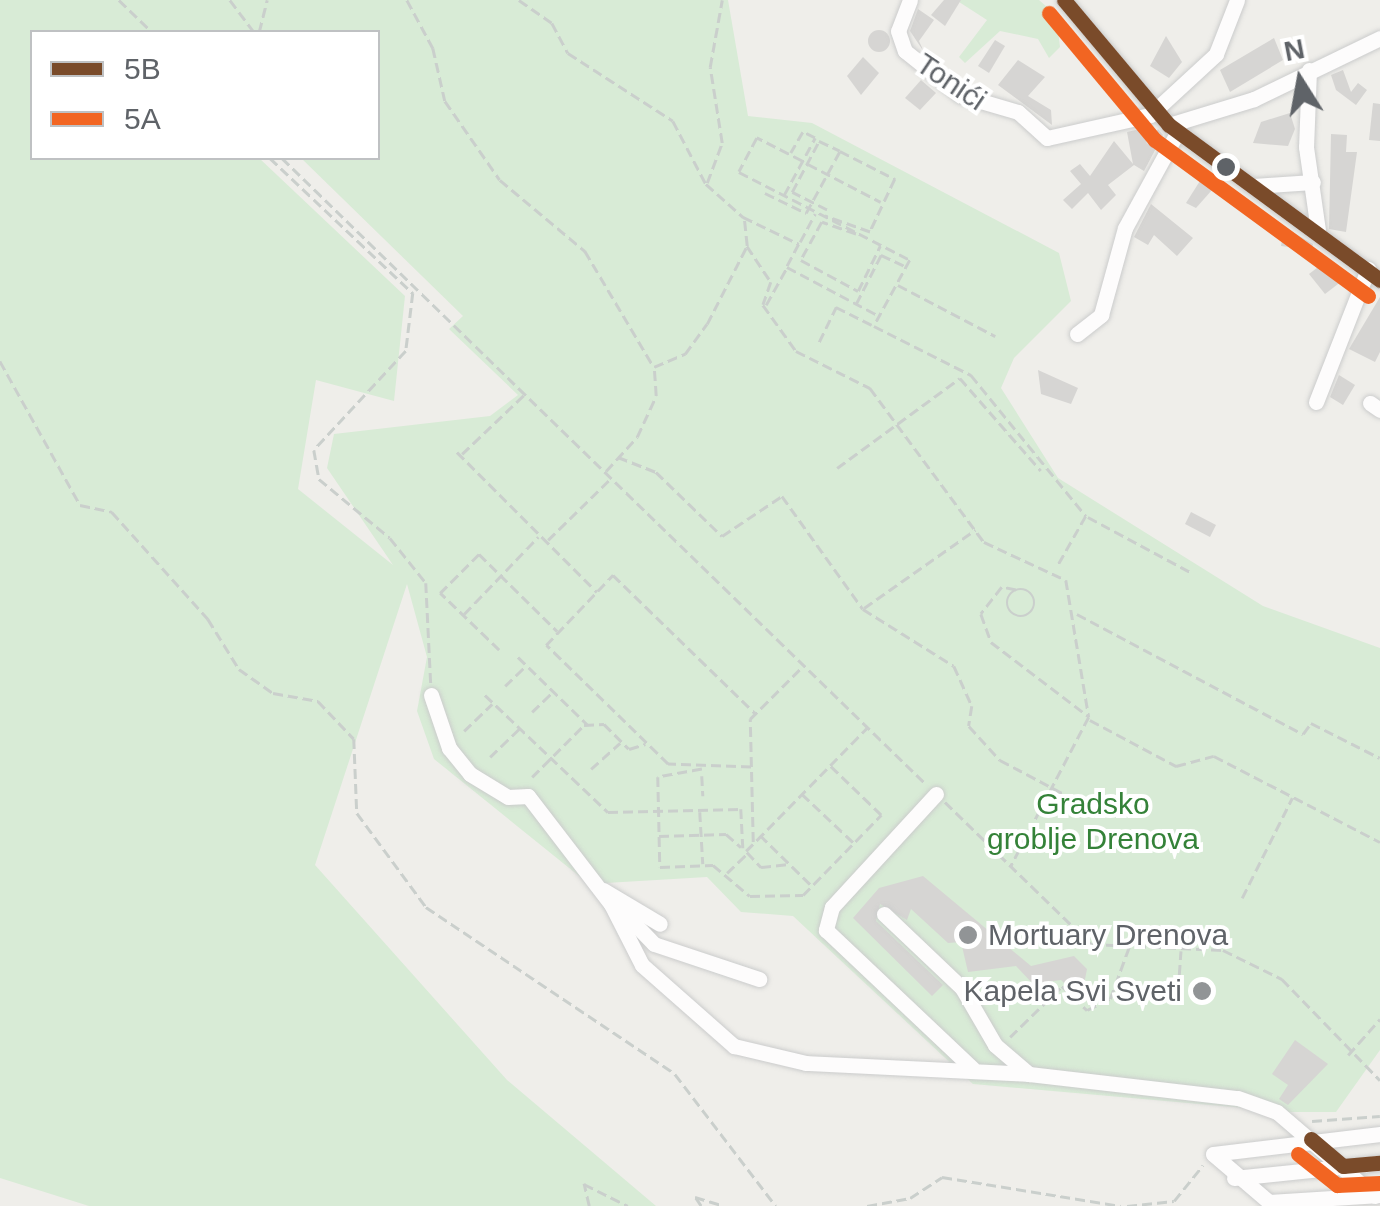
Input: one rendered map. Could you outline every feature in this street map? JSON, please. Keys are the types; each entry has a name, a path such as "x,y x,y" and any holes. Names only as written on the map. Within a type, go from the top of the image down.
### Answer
{"street":[{"name":"Tonići","path":"910,0 898,32 905,51 979,106 1018,112 1040,136 1156,110"},
{"path":"1064,0 1173,128 1375,273 1316,402"},
{"path":"1156,110 1216,54 1237,0"},
{"path":"1077,334 1102,315 1125,228 1173,128 1254,100 1308,70 1380,38"},
{"path":"1308,70 1318,230"},
{"path":"1253,186 1313,182"},
{"path":"431,695 449,748 470,774 508,797 528,796 611,904 654,944 758,979"},
{"path":"936,794 832,907 826,930 973,1070"},
{"path":"598,888 660,924"},
{"path":"611,904 654,978 748,1054 1029,1074 1238,1098 1292,1122 1377,1196"},
{"path":"884,914 962,988 998,1048 1029,1074"},
{"path":"1212,1154 1310,1139 1380,1134"},
{"path":"1212,1154 1234,1178 1269,1202 1377,1196"},
{"path":"1234,1178 1380,1162"}],"path":[{"path":"119,0 150,30"},
{"path":"230,0 254,30"},
{"path":"257,30 267,0"},
{"path":"406,0 433,48 446,101 500,180 586,251 654,368 656,396 606,471"},
{"path":"519,0 552,23 568,53 673,121 706,184 743,217 799,244"},
{"path":"706,184 722,142 710,68 722,0"},
{"path":"784,196 805,162 819,141 895,179 870,232 792,192 805,162 815,138 803,132 790,155"},
{"path":"808,209 739,172 758,138 884,203"},
{"path":"808,209 840,151"},
{"path":"272,160 413,293 406,351 314,450 319,478 426,583 431,695"},
{"path":"284,160 1091,944 1223,950 1282,978 1348,1055 1380,1080"},
{"path":"765,193 816,212 910,260 874,326"},
{"path":"825,217 828,211"},
{"path":"765,307 816,212"},
{"path":"743,217 747,246 771,282 765,307 796,351 870,388 984,542 1056,568 1076,613 1088,718 1011,866"},
{"path":"857,233 822,222 801,260 858,290 881,245"},
{"path":"654,368 685,354 747,246"},
{"path":"856,304 881,255 906,267"},
{"path":"787,267 879,316"},
{"path":"896,284 995,336"},
{"path":"819,342 836,307 971,376 1042,472"},
{"path":"0,361 80,505 112,512 240,669 273,693 318,701 354,739 357,813 426,907 674,1074 776,1206"},
{"path":"837,468 960,378 1086,516 1192,573"},
{"path":"527,392 459,454 598,592"},
{"path":"618,458 656,472 722,536 782,496 863,609 954,666 972,706 968,726 1000,760 1092,809"},
{"path":"547,542 612,477"},
{"path":"1056,568 1086,516"},
{"path":"863,609 975,530"},
{"path":"463,615 540,535"},
{"path":"499,650 440,593 478,554 558,632"},
{"path":"751,767 674,767 645,744 546,644 614,575 756,714"},
{"path":"1016,590 1006,606 1026,617 1034,598 1016,590 1002,587 982,614 991,642 1088,718 1176,766 1214,756 1380,842"},
{"path":"1076,613 1303,734 1311,722 1380,758"},
{"path":"518,656 588,724"},
{"path":"505,686 527,665"},
{"path":"753,842 751,767 756,714 803,666"},
{"path":"532,712 554,691"},
{"path":"485,695 520,728 547,762 608,812 741,809 746,851"},
{"path":"464,730 494,702"},
{"path":"532,777 588,724 604,724 636,751 645,744"},
{"path":"490,758 520,728"},
{"path":"726,874 867,728"},
{"path":"592,770 621,742"},
{"path":"702,775 658,777 660,867 702,865 726,874 750,896 803,896 882,815 829,765"},
{"path":"702,767 703,796"},
{"path":"801,793 854,844"},
{"path":"1242,898 1292,797"},
{"path":"700,810 702,865"},
{"path":"659,836 726,834 761,867 789,864"},
{"path":"760,835 812,886"},
{"path":"998,1048 1062,986 1088,1010 1110,1000 1129,946"},
{"path":"1178,990 1181,948"},
{"path":"1348,1055 1380,1018"},
{"path":"1292,1122 1380,1116"},
{"path":"1127,1206 1174,1201 1212,1154"},
{"path":"867,1206 910,1198 942,1176 1121,1206"},
{"path":"590,1206 584,1184 628,1206"},
{"path":"701,1206 696,1197 724,1206"}],"green space":[{"name":"Gradsko groblje Drenova","path":"0,0 728,0 748,116 812,123 1059,253 1071,301 1014,358 1001,388 1058,478 1263,606 1380,648 1380,1050 1336,1112 1290,1112 1280,1122 1256,1109 973,1084 793,916 741,912 707,877 589,884 434,759 417,711 427,657 407,584 315,865 507,1080 656,1206 89,1206 0,1178","holes":["30,30 380,30 380,160 303,160 463,316 449,329 518,395 490,416 334,434 327,468 393,565 298,489 316,380 394,401 405,296 261,160 30,160"]},
{"path":"956,0 1039,0 1056,15 1060,47 1049,58 1038,39 1000,31 965,63 959,57 987,20"}],"building":[{"path":"944,0 961,0 945,26 931,15"},
{"path":"918,9 934,20 919,41 924,52 910,31"},
{"path":"875,30 883,30 890,41 883,52 875,52 868,45 868,37"},
{"path":"1166,36 1182,62 1169,78 1150,66"},
{"path":"1274,38 1283,60 1230,92 1220,70"},
{"path":"995,40 1005,46 989,73 978,66"},
{"path":"863,57 879,73 861,95 847,76"},
{"path":"1018,60 1045,77 1028,96 1051,110 1052,125 998,85"},
{"path":"1343,70 1351,92 1358,83 1367,90 1356,105 1336,90 1331,75"},
{"path":"921,80 936,93 920,110 905,98"},
{"path":"1373,103 1380,104 1380,141 1369,140"},
{"path":"1290,113 1295,129 1288,146 1253,143 1261,122"},
{"path":"1144,128 1147,144 1158,129 1163,135 1144,171 1134,165 1108,185 1116,195 1101,210 1088,193 1072,209 1063,200 1081,184 1070,171 1080,164 1090,176 1114,141 1133,164 1127,132"},
{"path":"1331,134 1347,135 1346,152 1357,152 1346,232 1329,229"},
{"path":"1205,173 1220,181 1196,208 1186,203"},
{"path":"1151,204 1193,238 1177,256 1154,235 1148,245 1134,237"},
{"path":"1284,227 1313,244 1312,250 1281,246"},
{"path":"1326,261 1342,281 1325,294 1309,274"},
{"path":"1380,297 1380,352 1375,362 1349,349"},
{"path":"1038,370 1078,388 1071,404 1041,394"},
{"path":"1339,375 1355,385 1343,405 1330,397"},
{"path":"1191,512 1216,525 1210,537 1185,524"},
{"name":"Mortuary Drenova","path":"923,876 1031,966 1074,956 1087,969 1081,1000 1061,980 1033,984 1016,966 968,972 961,942 948,943 911,909 907,920 880,904 876,921 943,985 932,996 853,918 879,888"},
{"path":"1295,1040 1328,1064 1288,1105 1279,1099 1288,1085 1272,1074"}],"transit line":[{"name":"5B","path":"1064,0 1169,125 1380,280"},
{"name":"5A","path":"1049,13 1155,140 1368,296"},
{"name":"5B","path":"1311,1139 1343,1166 1380,1163"},
{"name":"5A","path":"1298,1154 1337,1185 1380,1183"}],"place":[{"name":"Mortuary Drenova","path":"968,935"},
{"name":"Kapela Svi Sveti","path":"1202,991"}]}
